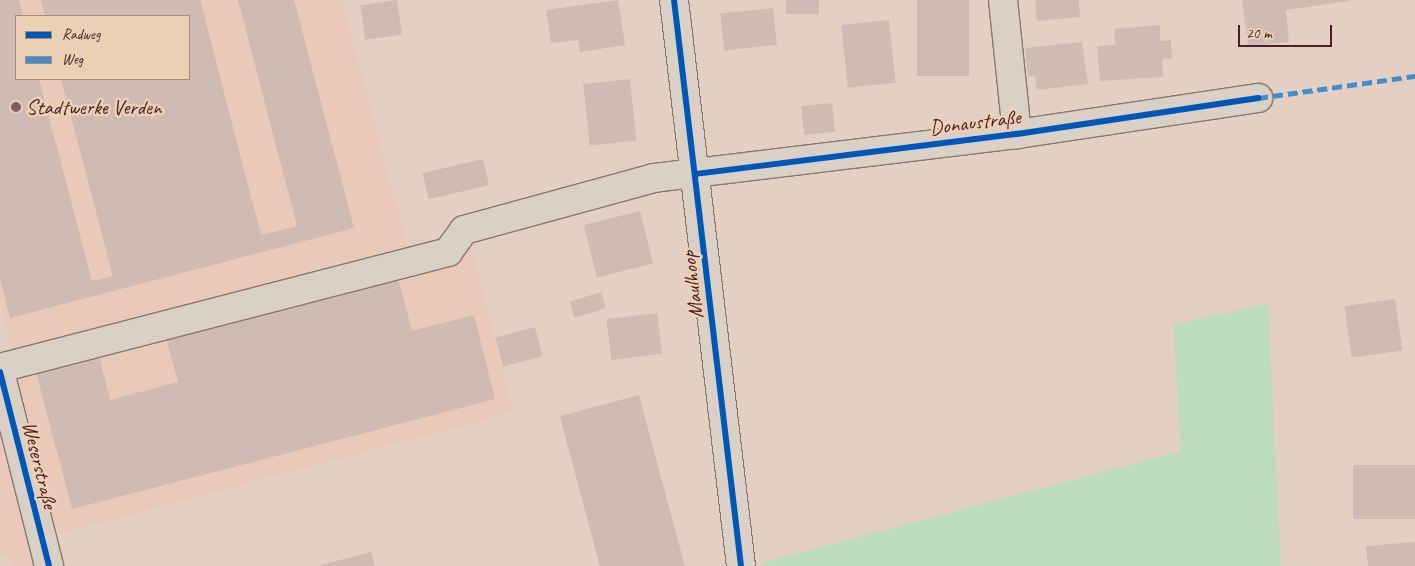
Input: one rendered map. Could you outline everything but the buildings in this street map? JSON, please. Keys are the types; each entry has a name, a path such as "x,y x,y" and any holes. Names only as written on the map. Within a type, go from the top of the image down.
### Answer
{"street":[{"name":"Maulhoop","path":"674,0 741,566"},
{"path":"1003,0 1017,134"},
{"name":"Donaustraße","path":"0,368 448,252 464,230 654,178 1017,134 1258,98"},
{"name":"Weserstraße","path":"0,372 49,566"}],"shaded area":[{"path":"0,0 342,0 407,245 467,232 514,412 58,534 66,566 12,566 9,554 0,557 0,352 12,348 0,303"}],"green space":[{"path":"1268,304 1281,566 762,566 761,563 1181,451 1173,324"}],"marked path":[{"path":"1258,98 1415,76"}],"cycle path":[{"path":"674,0 741,566"},
{"path":"695,174 1017,134 1258,98"},
{"path":"0,372 49,566"}],"place":[{"name":"Stadtwerke Verden","path":"16,107"}]}
